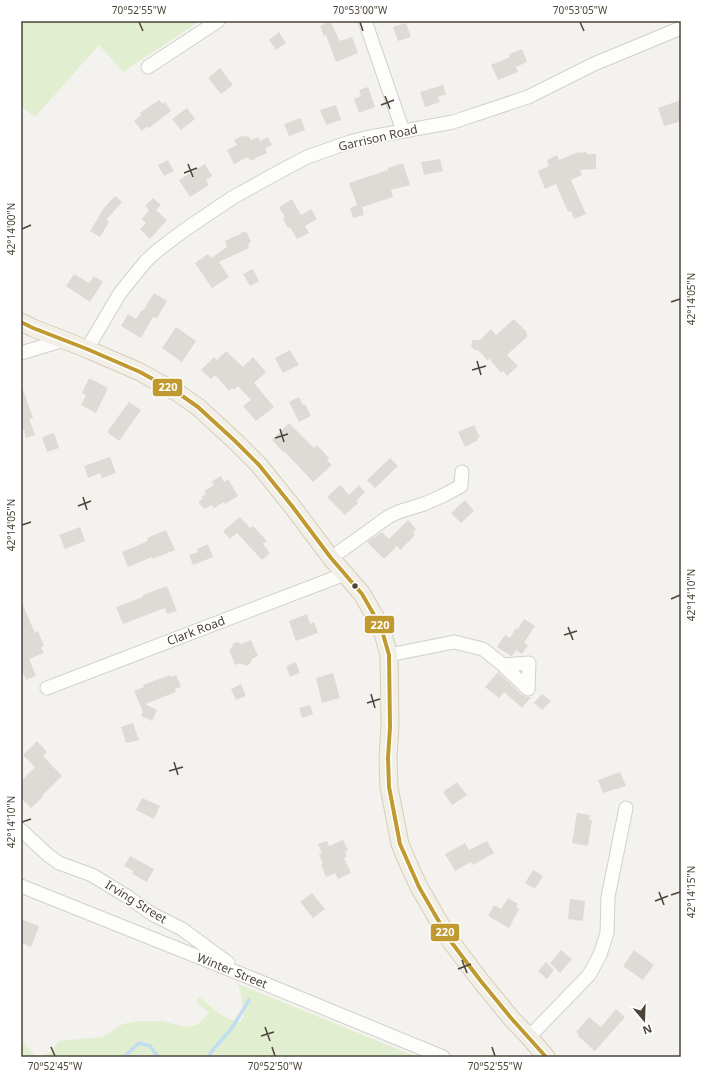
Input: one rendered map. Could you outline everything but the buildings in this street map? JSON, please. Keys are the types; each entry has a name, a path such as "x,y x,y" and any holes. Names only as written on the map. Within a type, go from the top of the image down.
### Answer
{"main road":[{"path":"21,322 140,372 178,393 198,407 235,440 259,465 331,558 362,594 381,626 389,655 389,787 400,844 419,887 449,939 484,986 546,1057"}],"street":[{"path":"148,67 218,21"},
{"path":"365,21 403,132"},
{"name":"Garrison Road","path":"87,349 120,293 146,261 186,229 232,198 274,174 307,157 365,138 453,122 528,97 594,64 681,28"},
{"path":"21,353 64,340"},
{"path":"331,558 388,517 398,512 424,504 461,486 462,472"},
{"name":"Clark Road","path":"47,688 345,574"},
{"path":"389,655 454,642 483,649 503,665"},
{"path":"529,1036 589,975 600,954 607,932 608,897 626,808"},
{"name":"Irving Street","path":"21,830 59,863 85,872 102,881 152,914 182,929 219,957 251,978"},
{"name":"Winter Street","path":"21,886 443,1057"}],"green space":[{"path":"21,21 200,21 123,72 99,45 35,117 21,106"},
{"path":"238,984 417,1057 21,1057 21,1040 35,1056 49,1053 59,1041 102,1037 123,1024 137,1021 161,1021 187,1027 197,1025 209,1013 196,1001 199,997 223,1016 240,1022 244,1016 242,998"}],"waterway":[{"path":"208,1057 232,1028 249,1000"},
{"path":"126,1057 127,1054 139,1043 150,1046 158,1057"}],"transit line":[{"name":"220","path":"21,322 140,372 178,393 198,407 259,465 331,558 362,594 381,627 389,655 389,787 400,844 419,887 449,939 511,1018 546,1057"}]}
